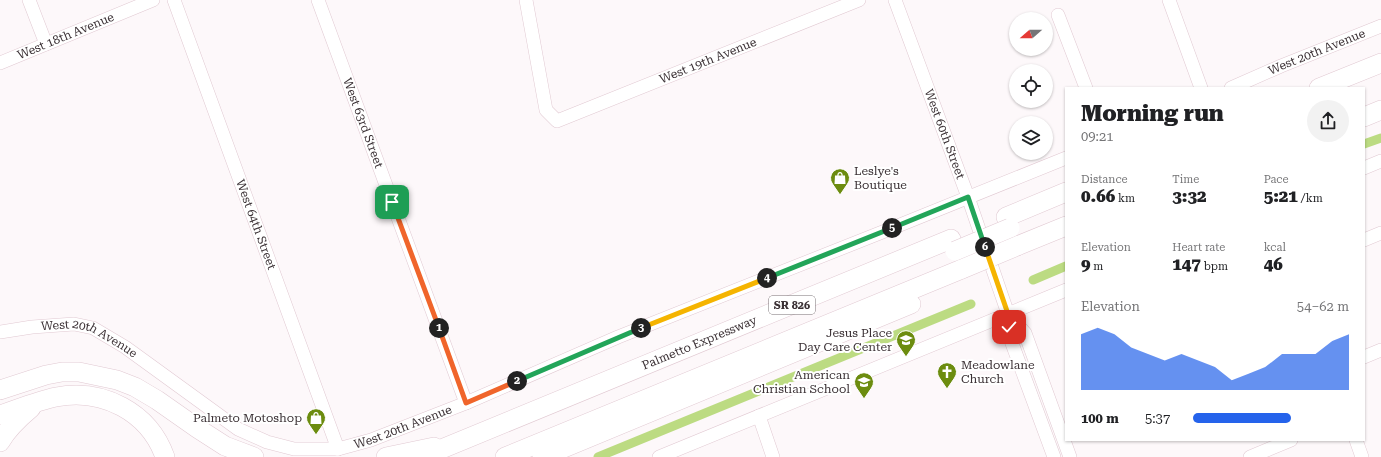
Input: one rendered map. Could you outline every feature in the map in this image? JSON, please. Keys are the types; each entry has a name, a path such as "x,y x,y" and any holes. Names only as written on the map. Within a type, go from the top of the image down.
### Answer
{"highway":[{"path":"1322,87 1381,63"},
{"path":"1354,87 1381,76"},
{"path":"1365,104 1381,97"},
{"path":"1365,117 1381,110"},
{"name":"Palmetto Expressway","path":"422,457 457,449 953,245 1008,222 1065,193"},
{"path":"1008,222 1065,205"},
{"path":"542,457 650,413 1019,252 1065,227"},
{"path":"1019,252 1065,240"},
{"path":"505,457 964,275"},
{"path":"0,390 46,375 62,372 79,372 117,380 135,387 158,400 225,446 254,457"},
{"path":"0,382 27,381"},
{"path":"0,415 56,397 71,395 96,397 117,403 148,427 160,444 165,457"},
{"path":"0,442 4,434 19,418 38,402"},
{"path":"575,457 650,413"},
{"path":"386,457 457,449"}],"street":[{"path":"29,0 46,44"},
{"name":"West 18th Avenue","path":"0,63 153,0"},
{"name":"West 64th Street","path":"174,0 338,449"},
{"name":"West 63rd Street","path":"318,0 466,403"},
{"name":"West 19th Avenue","path":"526,0 546,110 556,121 859,0"},
{"name":"West 60th Street","path":"895,0 968,197 1008,314 1010,338 1054,457"},
{"path":"1169,0 1201,87"},
{"path":"1058,15 1086,87"},
{"name":"West 20th Avenue","path":"1233,87 1381,26"},
{"name":"West 20th Avenue","path":"0,332 32,327 74,324 93,328 125,347 238,429 267,442 294,449 338,449 371,440 466,403 618,337 1065,158"},
{"path":"1365,168 1381,161"},
{"path":"1365,240 1381,233"},
{"path":"659,457 1065,290"},
{"name":"West 60th Street","path":"1008,314 1025,333 1063,425"},
{"path":"1365,357 1381,350"},
{"path":"759,416 774,457"},
{"path":"1046,434 1063,425"},
{"name":"West 60th Street","path":"1066,441 1070,457"},
{"path":"1250,457 1289,441"},
{"path":"1356,441 1362,457"}],"waterway":[{"path":"1365,144 1381,138"},
{"path":"1033,280 1065,266"},
{"path":"598,457 971,304"}],"place":[{"name":"Leslye's Boutique","path":"840,195"},
{"name":"Jesus Place Day Care Center","path":"906,357"},
{"name":"Meadowlane Church","path":"947,389"},
{"name":"American Christian School","path":"864,399"},
{"name":"Palmeto Motoshop","path":"316,435"}],"route":[{"path":"392,202 466,403 618,337 968,197 1008,314 1009,327"}]}
